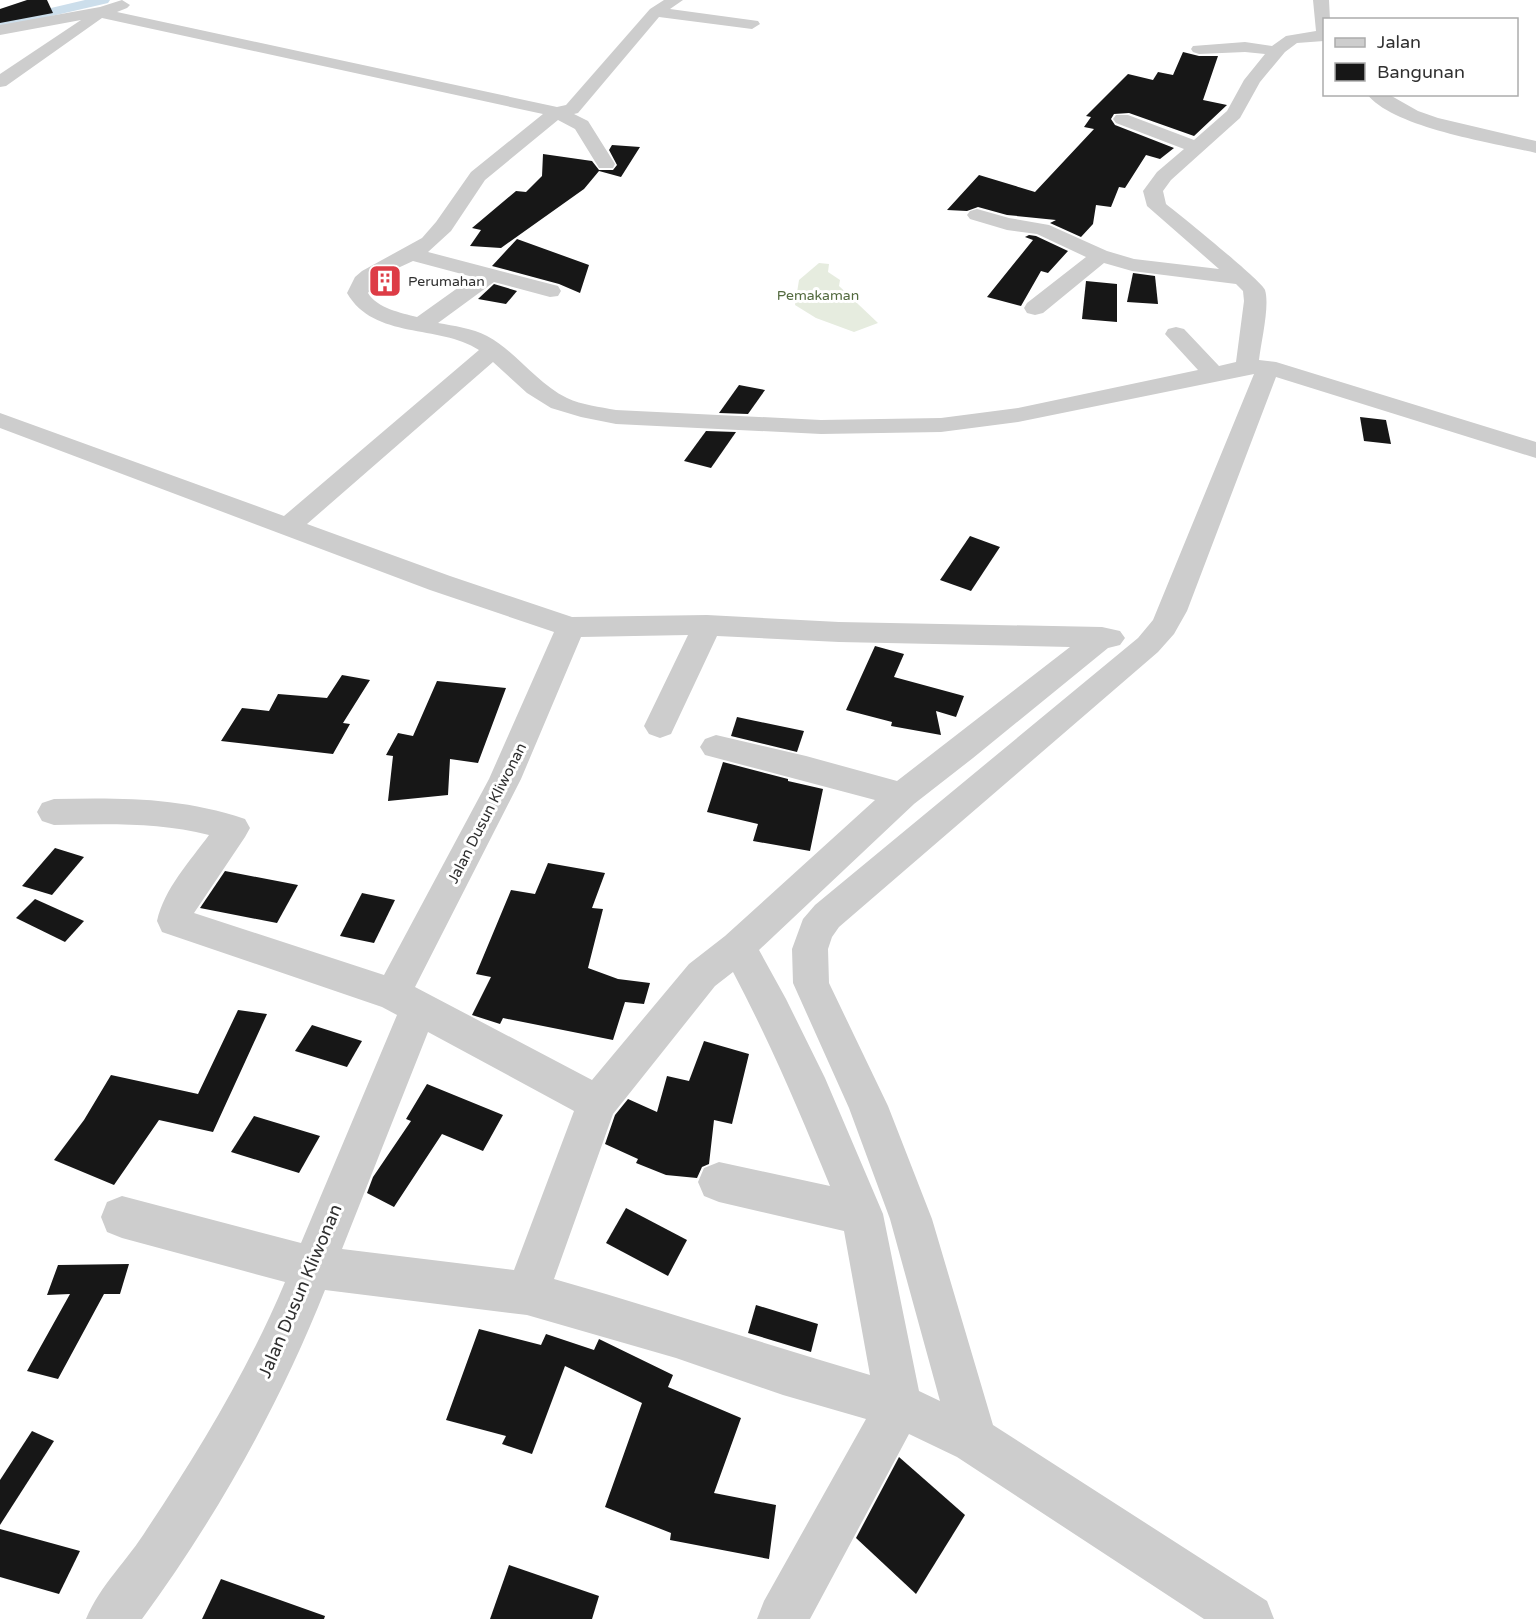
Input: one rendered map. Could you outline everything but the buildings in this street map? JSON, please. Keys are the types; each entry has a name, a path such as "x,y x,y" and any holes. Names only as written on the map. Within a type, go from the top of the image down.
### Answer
{"street":[{"path":"0,30 103,12 137,0"},
{"path":"675,0 656,12 576,106 570,110 557,112 478,176 457,210 439,231 412,254 362,282 357,295 362,304 419,326 466,335 481,341 535,388 559,403 616,417 821,427 941,425 1018,415 1257,367 1536,450"},
{"path":"1321,0 1323,23"},
{"path":"0,81 103,12 557,112 582,125 606,164"},
{"path":"656,12 752,24"},
{"path":"527,1293 597,1103 702,975 738,947 902,795 962,750 1127,641 1164,627 1173,611 1257,367 1254,289 1157,206 1153,191 1156,185 1234,114 1252,80 1278,50 1297,37 1323,35"},
{"path":"1199,49 1245,47 1278,50"},
{"path":"1378,96 1394,106 1436,123 1536,147"},
{"path":"1122,119 1196,147"},
{"path":"977,216 1007,224 1042,229 1100,255 1132,265 1244,279"},
{"path":"412,254 550,291"},
{"path":"1035,308 1082,272 1100,255"},
{"path":"419,326 490,275"},
{"path":"1176,334 1214,374"},
{"path":"289,525 493,350"},
{"path":"0,420 440,582 571,627 707,625 839,632 1127,641"},
{"path":"660,726 707,625"},
{"name":"Jalan Dusun Kliwonan","path":"111,1619 164,1548 250,1403 286,1334 406,1001 571,627"},
{"path":"964,1435 911,1219 868,1106 811,983 810,950 816,930 827,916 1127,641"},
{"path":"716,747 806,768 902,795"},
{"path":"54,812 135,811 182,815 233,828 177,908 175,921 406,1001 597,1103"},
{"path":"738,947 773,1011 811,1091 862,1214 899,1406 782,1619"},
{"path":"811,1091 851,1073"},
{"path":"719,1182 862,1214"},
{"path":"122,1217 311,1267 527,1293 676,1336 783,1372 899,1406 964,1435 1249,1619"}],"green space":[{"name":"Pemakaman","path":"819,263 829,264 828,272 840,280 839,286 878,323 854,332 816,318 795,305 799,280"}],"waterway":[{"path":"0,24 103,0"}],"place":[{"name":"Perumahan","path":"385,281"}]}
